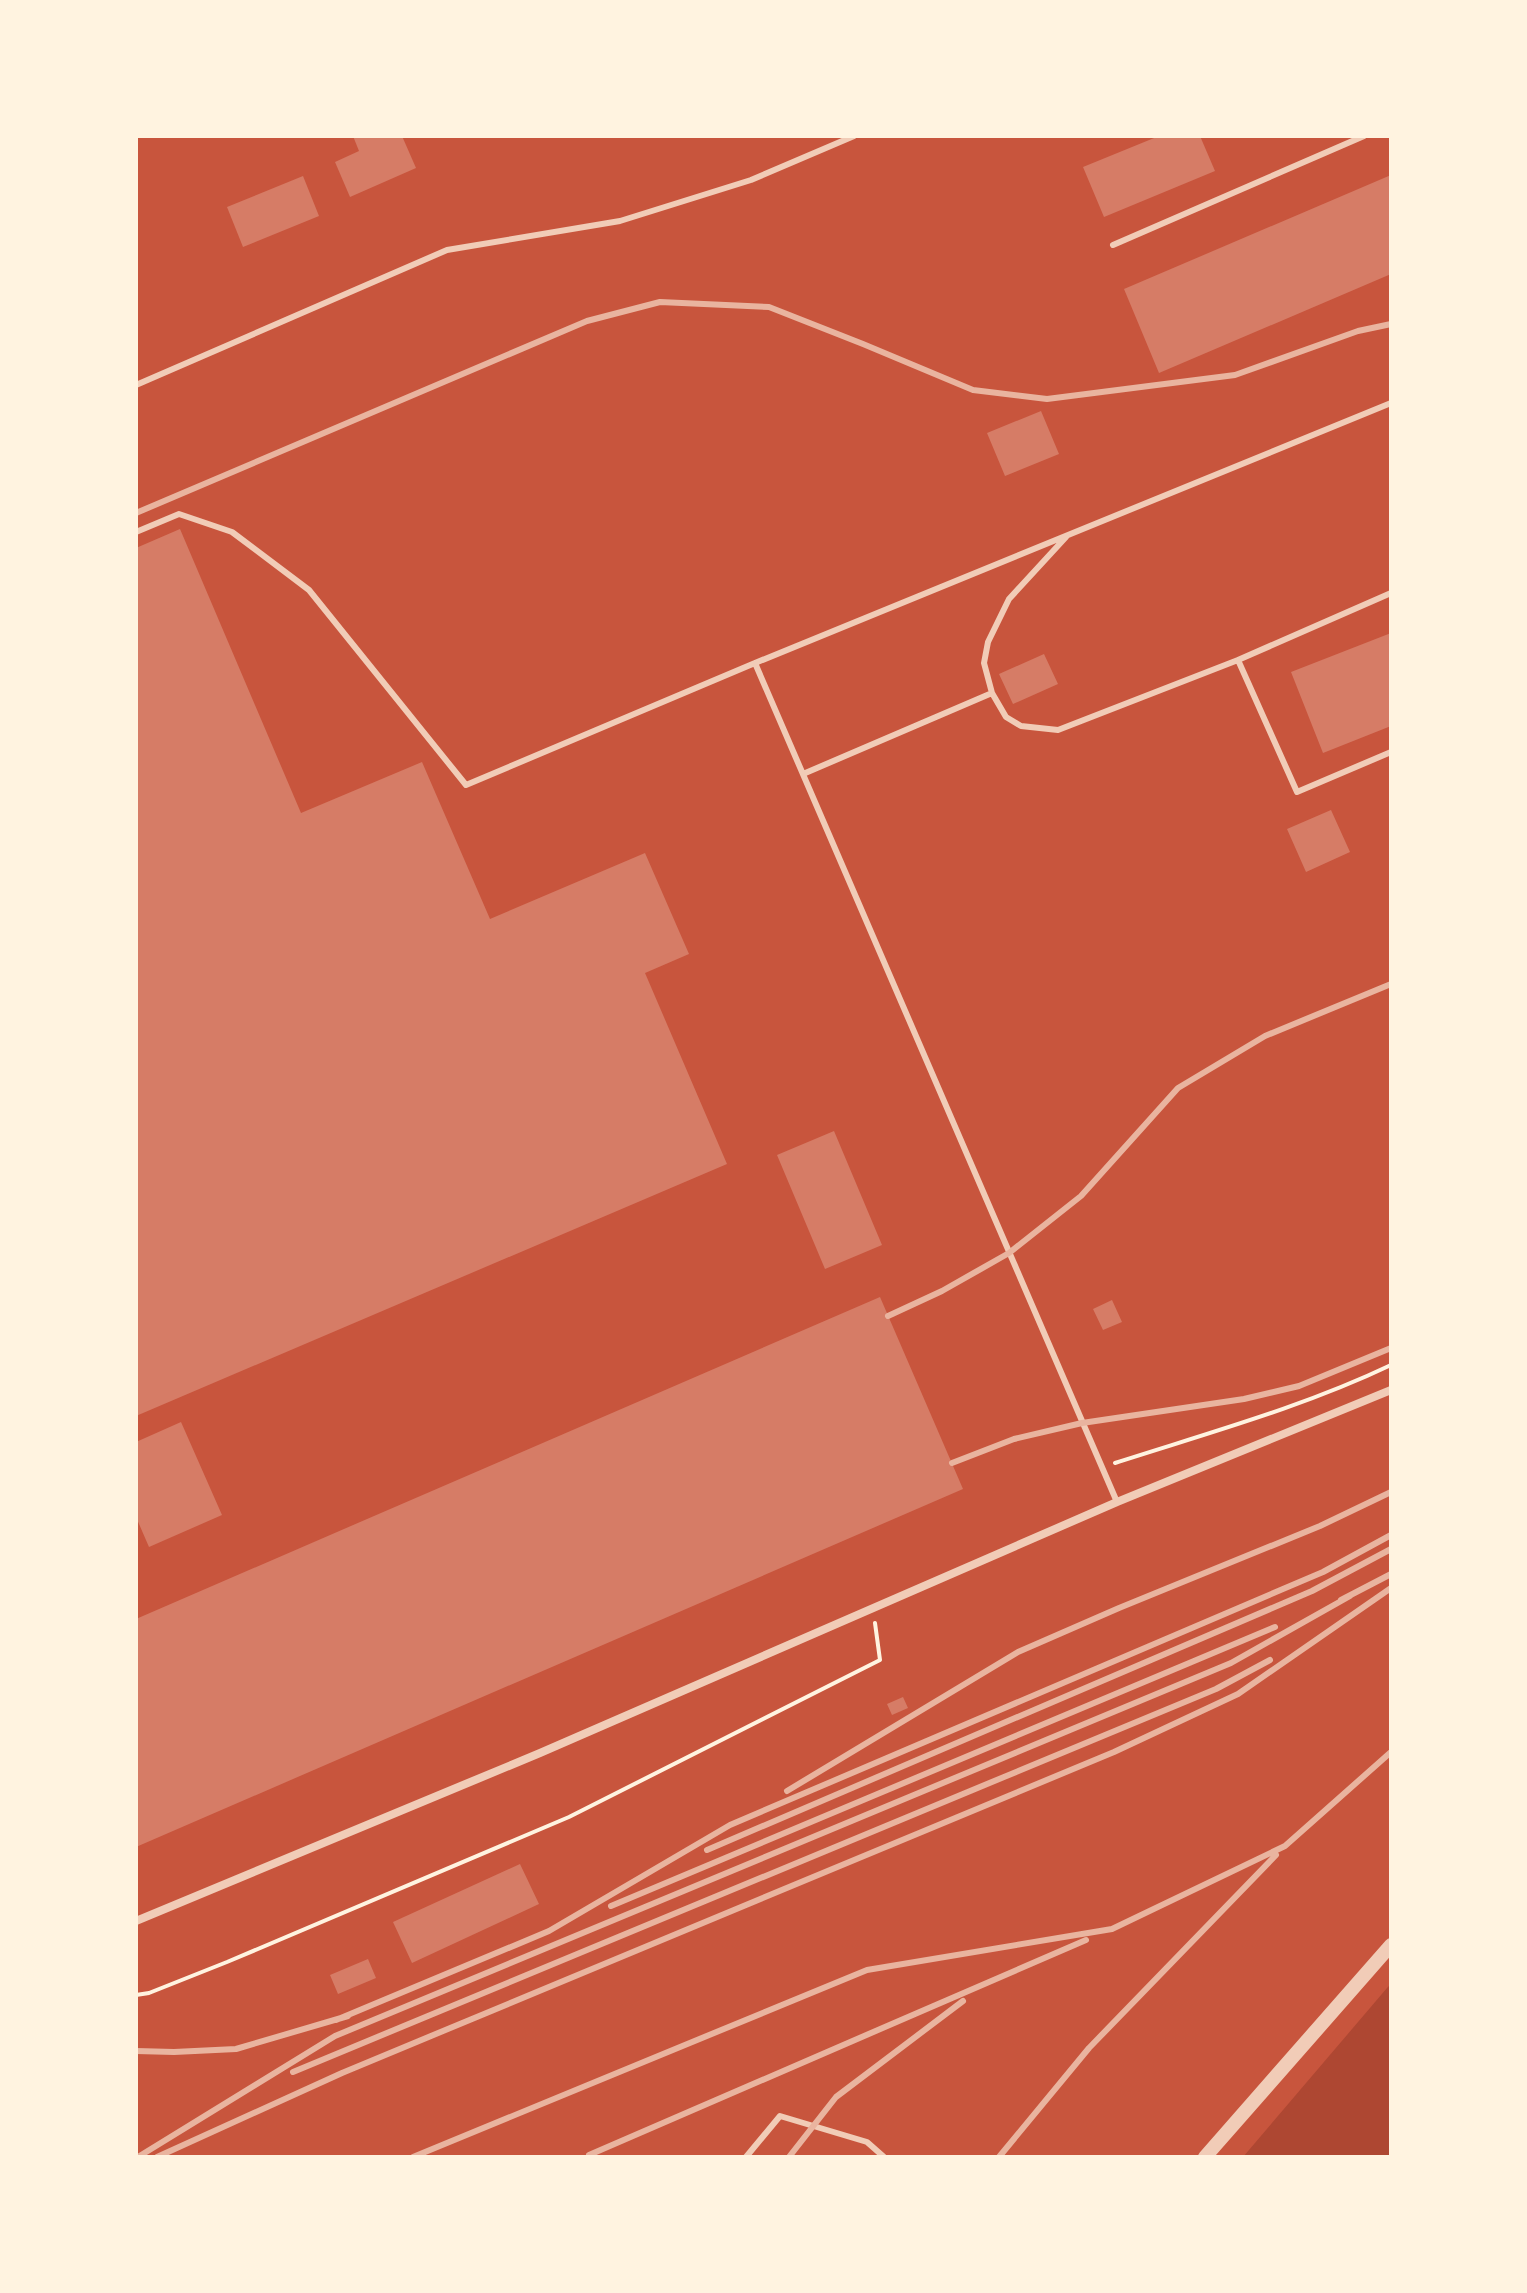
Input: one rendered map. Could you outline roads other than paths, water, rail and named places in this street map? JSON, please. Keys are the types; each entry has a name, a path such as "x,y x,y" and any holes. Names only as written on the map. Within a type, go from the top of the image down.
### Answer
{"street":[{"path":"136,1921 540,1753 1117,1502 1391,1390"},
{"path":"1205,2157 1391,1945"}],"lane":[{"path":"136,385 447,250 620,221 751,180 854,136"},
{"path":"1113,245 1364,136"},
{"path":"136,532 179,514 232,532 309,590 466,785 755,663 1391,403"},
{"path":"1069,535 1009,599 988,642 984,663 992,693 1006,717 1021,726 1058,730 1238,660 1391,593"},
{"path":"1238,660 1297,792 1391,752"},
{"path":"755,663 1117,1502"},
{"path":"803,774 992,693"},
{"path":"746,2157 780,2116 867,2142 884,2157"}],"railway":[{"path":"136,513 587,321 660,302 769,307 973,390 1047,399 1235,375 1358,331 1391,324"},
{"path":"888,1316 942,1291 1009,1253 1081,1196 1178,1088 1265,1036 1391,984"},
{"path":"952,1463 1014,1439 1082,1423 1244,1399 1299,1386 1391,1348"},
{"path":"787,1791 1018,1652 1320,1526 1391,1492"},
{"path":"336,2020 549,1931 730,1825 1323,1572 1391,1535"},
{"path":"707,1850 1312,1591 1391,1549"},
{"path":"1341,1600 1391,1574"},
{"path":"157,2157 342,2073 1114,1752 1238,1694 1391,1588"},
{"path":"138,2157 335,2036 1231,1663 1350,1596"},
{"path":"611,1906 1275,1627"},
{"path":"293,2072 1216,1689 1270,1660"},
{"path":"413,2157 867,1970 1112,1929 1285,1846 1391,1752"},
{"path":"999,2157 1089,2048 1276,1855"},
{"path":"589,2155 1086,1940"},
{"path":"789,2157 836,2097 963,2001"},
{"path":"136,2051 236,2049 348,2016"}]}
